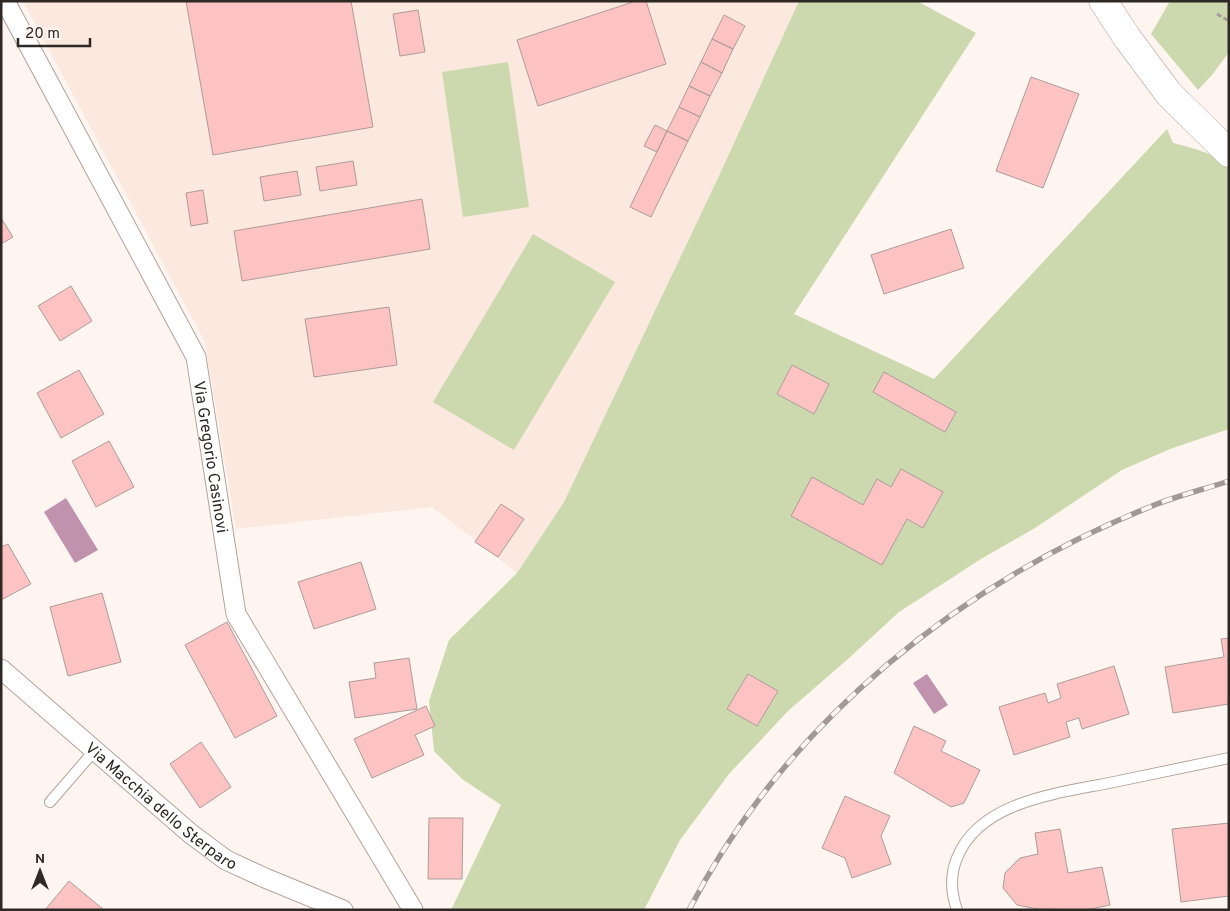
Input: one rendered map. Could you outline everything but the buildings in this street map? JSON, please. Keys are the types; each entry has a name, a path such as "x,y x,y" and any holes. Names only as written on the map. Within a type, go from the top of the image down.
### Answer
{"street":[{"name":"Via Gregorio Casinovi","path":"4,1 196,357 236,614 413,910"},
{"path":"1103,1 1169,94 1229,152"},
{"path":"1151,71 1186,104 1229,124"},
{"name":"Via Macchia dello Sterparo","path":"1,669 191,834 226,860 264,878 343,910"}],"lane":[{"path":"50,802 94,750"},
{"path":"957,910 952,893 953,868 963,845 979,827 1008,808 1064,793 1229,758"}],"path":[{"path":"1217,14 1229,21"}],"shaded area":[{"path":"23,1 799,1 718,178 564,502 517,573 432,507 236,529 205,342"},
{"path":"66,498 98,550 75,563 44,512"},
{"path":"927,674 948,705 934,714 913,683"}],"green space":[{"path":"799,1 917,1 976,33 794,314 934,379 1167,129 1173,143 1211,155 1229,168 1229,429 1170,449 1122,470 1035,528 981,559 899,612 788,711 729,774 680,840 644,910 451,910 501,805 462,779 434,751 429,701 449,640 517,573 564,502 718,178"},
{"path":"1170,1 1229,1 1229,52 1198,90 1151,34"},
{"path":"508,62 529,207 463,217 442,72"},
{"path":"533,234 615,282 514,450 433,402"}],"railway":[{"path":"689,910 729,842 776,778 828,719 886,665 949,617 1015,573 1085,536 1157,504 1229,481"}]}
